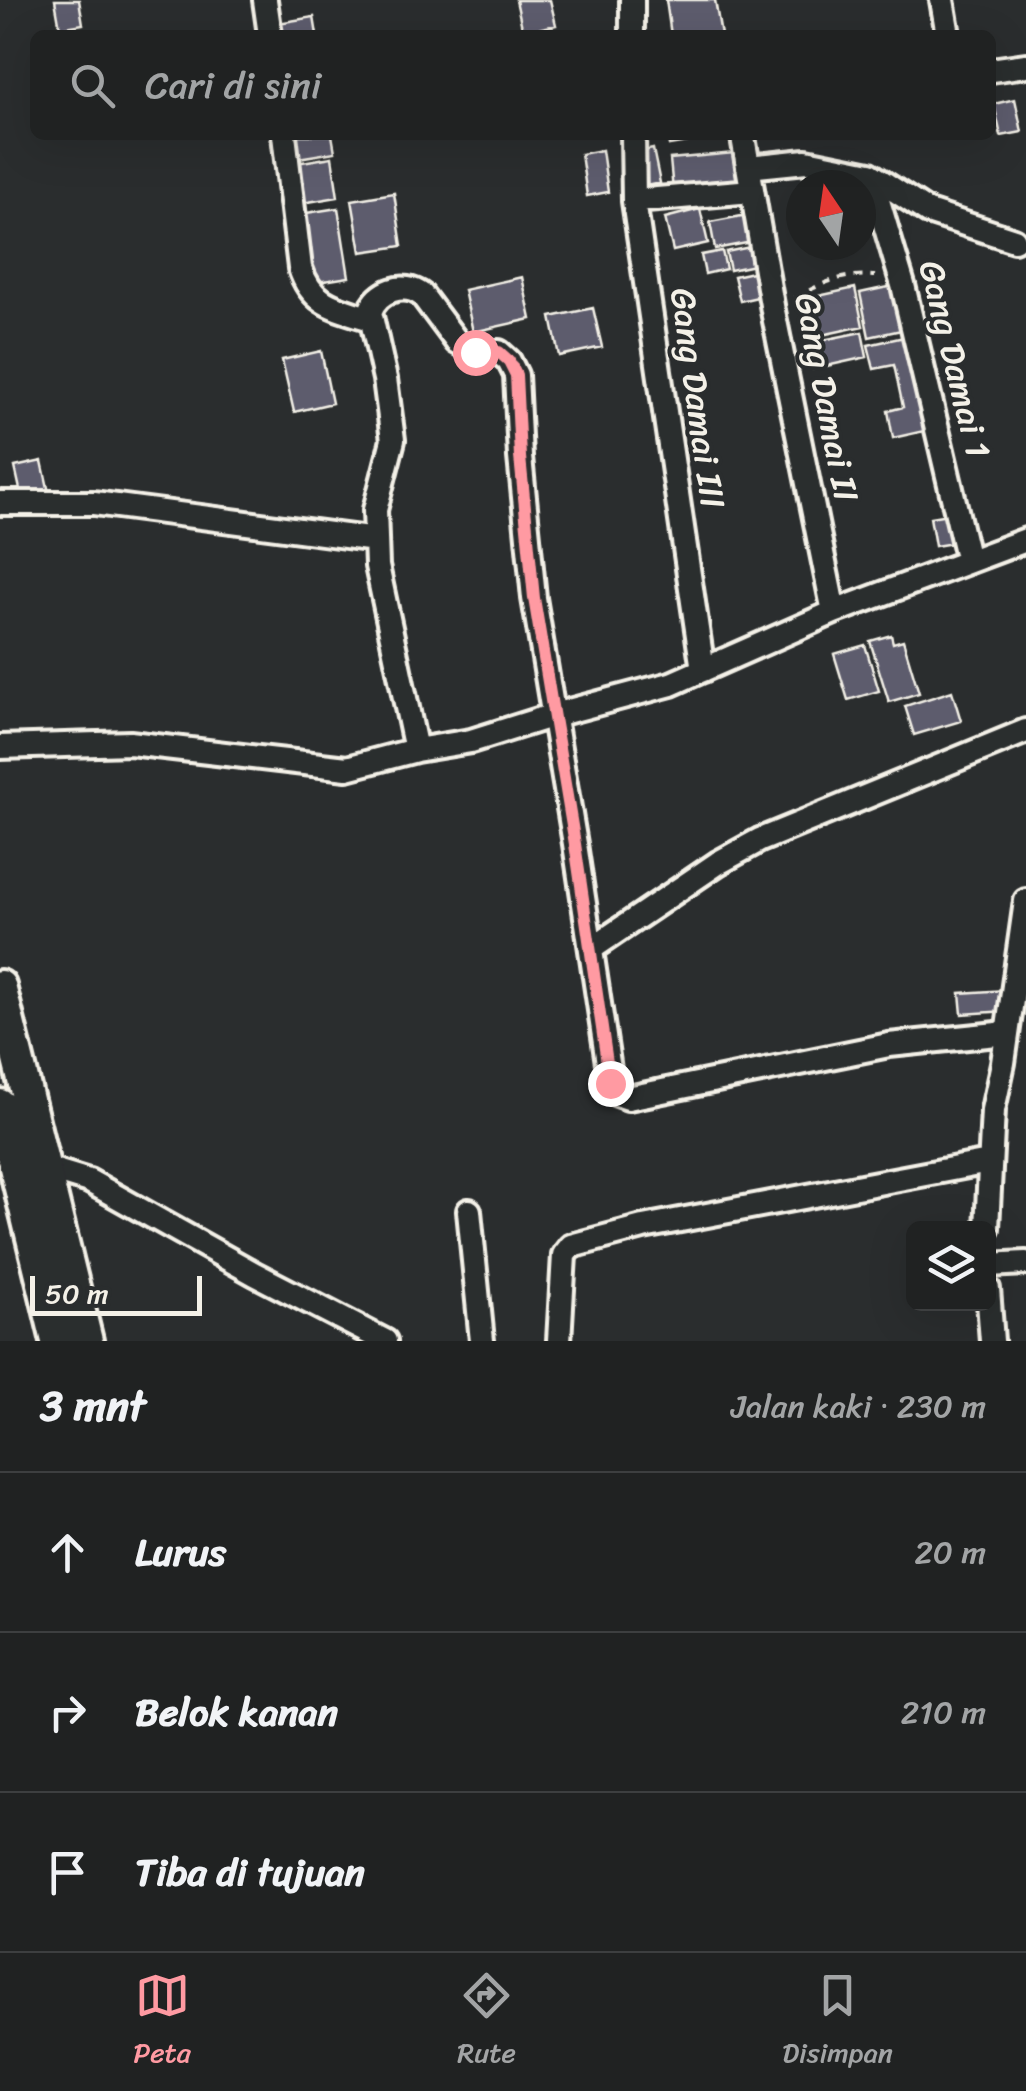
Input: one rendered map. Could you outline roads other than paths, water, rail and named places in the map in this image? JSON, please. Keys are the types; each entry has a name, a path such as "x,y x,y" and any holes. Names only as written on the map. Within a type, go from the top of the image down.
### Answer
{"street":[{"path":"264,0 269,30"},
{"path":"632,0 632,30"},
{"path":"942,0 947,30"},
{"path":"996,69 1026,64"},
{"path":"285,140 300,268 306,286 321,301 370,319"},
{"name":"Gang Damai III","path":"633,140 634,201 703,670"},
{"name":"Gang Damai II","path":"744,140 834,612"},
{"path":"634,201 750,179 806,161 850,170"},
{"path":"876,178 928,212 1014,240"},
{"name":"Gang Damai 1","path":"876,194 903,284 968,561"},
{"path":"416,750 377,566 375,510 393,440 386,378 370,319 373,303 381,294 403,289 416,290 457,342 475,352 499,352 516,375 534,598 610,1083 617,1094 628,1098 888,1044 1007,1032"},
{"path":"0,503 94,503 376,540"},
{"path":"0,747 130,743 347,768 471,740 671,684 834,612 1026,540"},
{"path":"591,949 718,863 760,840 1026,732"},
{"path":"988,1221 993,1110 1014,1063 1007,1032 1026,901"},
{"path":"0,986 87,1341"},
{"path":"0,1105 57,1341"},
{"path":"558,1341 564,1255 572,1246 643,1227 989,1162"},
{"path":"43,1167 89,1181 385,1341"},
{"path":"469,1211 482,1341"},
{"path":"996,1265 1026,1263"},
{"path":"990,1311 992,1341"}]}
